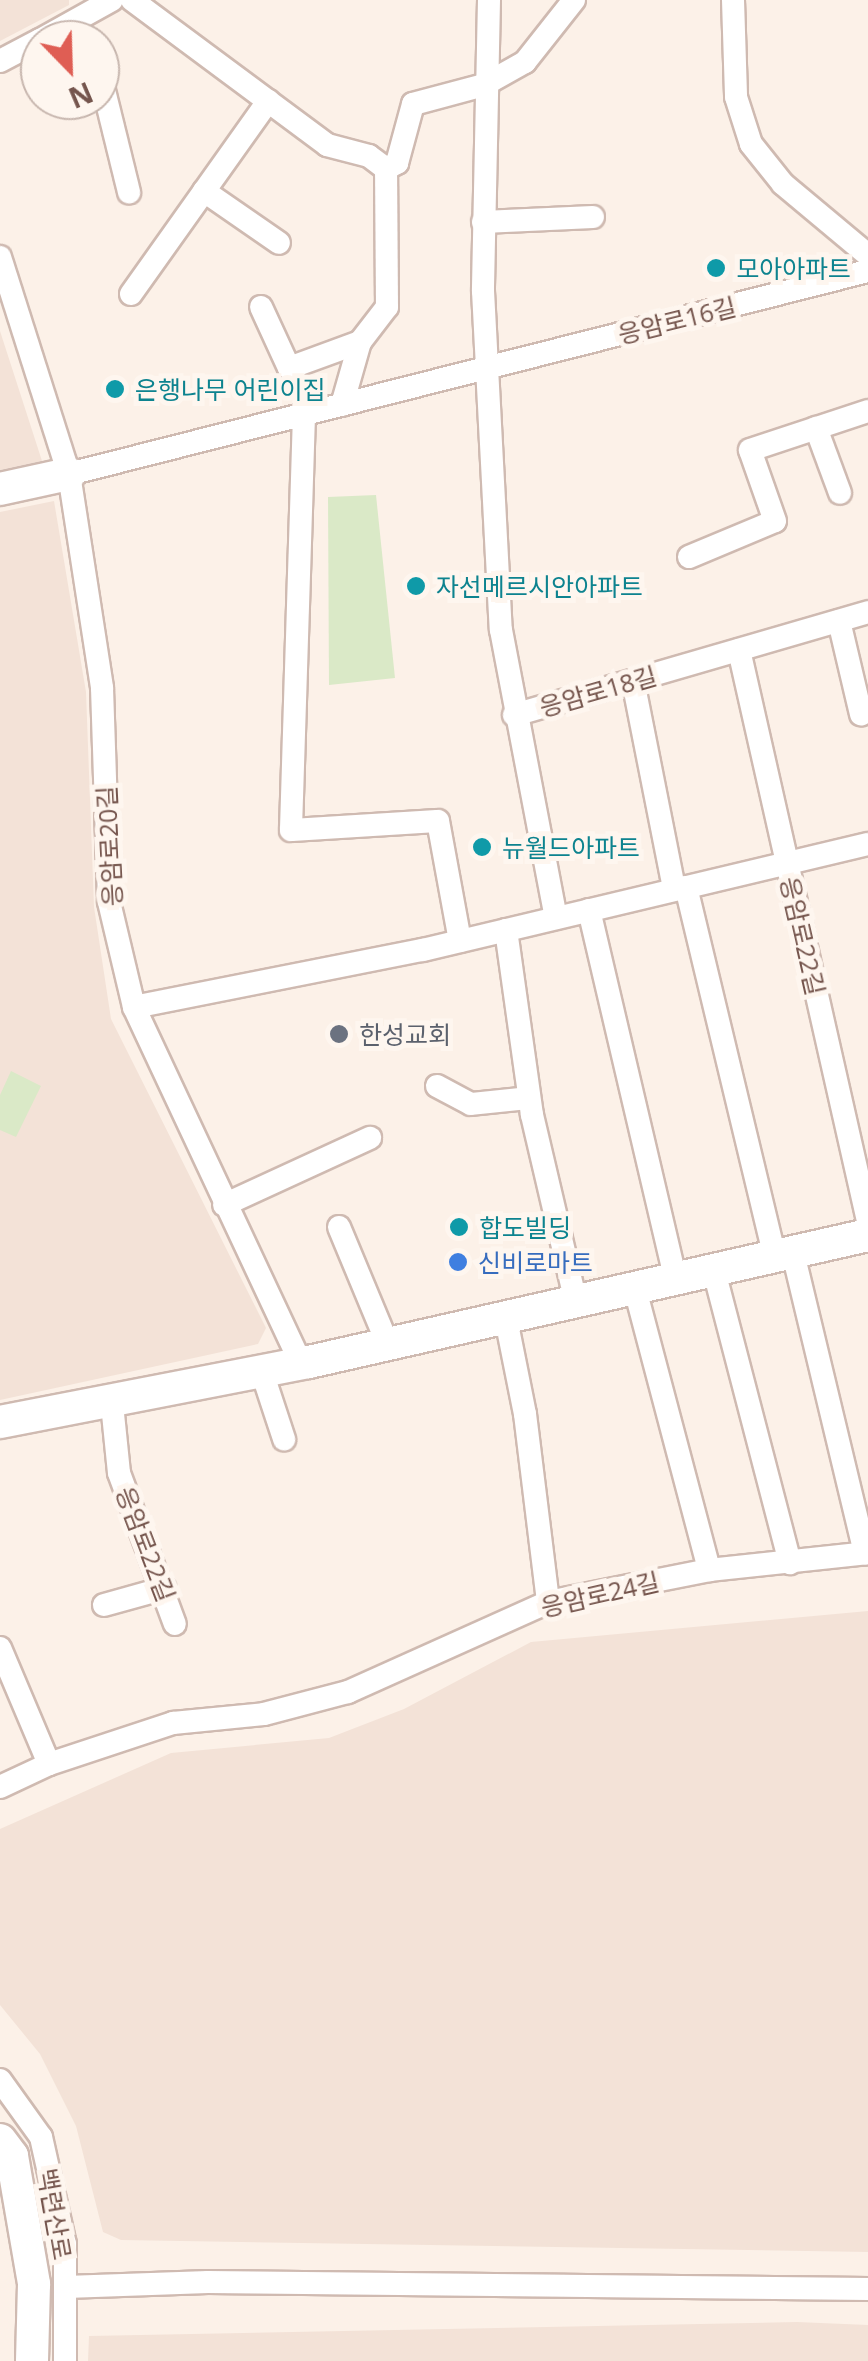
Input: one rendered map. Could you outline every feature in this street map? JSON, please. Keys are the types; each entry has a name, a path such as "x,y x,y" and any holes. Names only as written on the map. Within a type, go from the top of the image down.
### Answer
{"street":[{"path":"84,20 112,0"},
{"path":"132,0 327,145 369,156 386,169"},
{"path":"486,368 484,84 490,0"},
{"path":"386,169 397,164 412,104 484,84 526,62 574,0"},
{"path":"733,0 736,97 752,144 783,184 868,255"},
{"path":"131,294 268,101"},
{"path":"111,120 129,192"},
{"path":"342,405 360,342 387,306 386,169"},
{"path":"204,191 279,243"},
{"path":"483,222 594,218"},
{"name":"응암로20길","path":"0,257 68,474 102,688 108,902 134,1007"},
{"name":"응암로16길","path":"68,474 868,272"},
{"path":"261,307 288,368 360,342"},
{"name":"응암로18길","path":"486,368 494,522 514,714 868,612"},
{"path":"689,557 775,521 750,450 868,411"},
{"path":"304,414 290,830 438,821 460,941"},
{"path":"816,428 840,493"},
{"path":"0,489 68,474"},
{"path":"839,621 861,714"},
{"name":"응암로22길","path":"739,650 868,1222"},
{"path":"633,681 680,888 866,1553"},
{"path":"514,714 556,918"},
{"path":"301,1364 134,1007 460,941 868,844"},
{"path":"589,910 676,1280"},
{"path":"506,930 529,1098 576,1303"},
{"path":"438,1086 471,1104 529,1098"},
{"path":"224,1206 370,1138"},
{"path":"339,1227 388,1344"},
{"path":"0,1422 112,1404 301,1364 868,1235"},
{"path":"714,1271 790,1563"},
{"path":"636,1289 709,1570"},
{"path":"506,1319 525,1414 548,1602"},
{"path":"262,1372 284,1439"},
{"name":"응암로22길","path":"112,1404 119,1473 176,1624"},
{"name":"응암로24길","path":"0,1787 50,1764 173,1723 264,1714 348,1692 548,1602 709,1570 866,1553"},
{"path":"104,1604 165,1588"},
{"path":"0,1648 50,1764"},
{"name":"백련산로","path":"0,2080 41,2137 65,2244 65,2361"},
{"name":"백련산로","path":"0,2140 12,2156 34,2284 32,2361"},
{"name":"백련산로","path":"0,2188 19,2292 18,2361"},
{"path":"66,2287 208,2282 868,2289"}],"shaded area":[{"path":"0,0 69,0 69,5 40,20 20,20 20,31 0,41"},
{"path":"0,331 42,461 0,470"},
{"path":"54,501 86,692 94,907 111,1019 266,1328 258,1344 0,1400 0,512"},
{"path":"868,1611 868,2252 121,2240 103,2232 76,2126 40,2054 0,2005 0,1829 171,1753 329,1738 404,1709 531,1642"},
{"path":"797,2322 868,2325 868,2361 88,2361 89,2336"}],"green space":[{"path":"376,495 395,678 329,685 328,497"},
{"path":"11,1071 41,1086 16,1137 0,1130 0,1095"}],"place":[{"name":"모아아파트","path":"716,268"},
{"name":"은행나무 어린이집","path":"115,389"},
{"name":"자선메르시안아파트","path":"416,586"},
{"name":"뉴월드아파트","path":"482,847"},
{"name":"한성교회","path":"339,1034"},
{"name":"합도빌딩","path":"459,1227"},
{"name":"신비로마트","path":"458,1262"}]}
